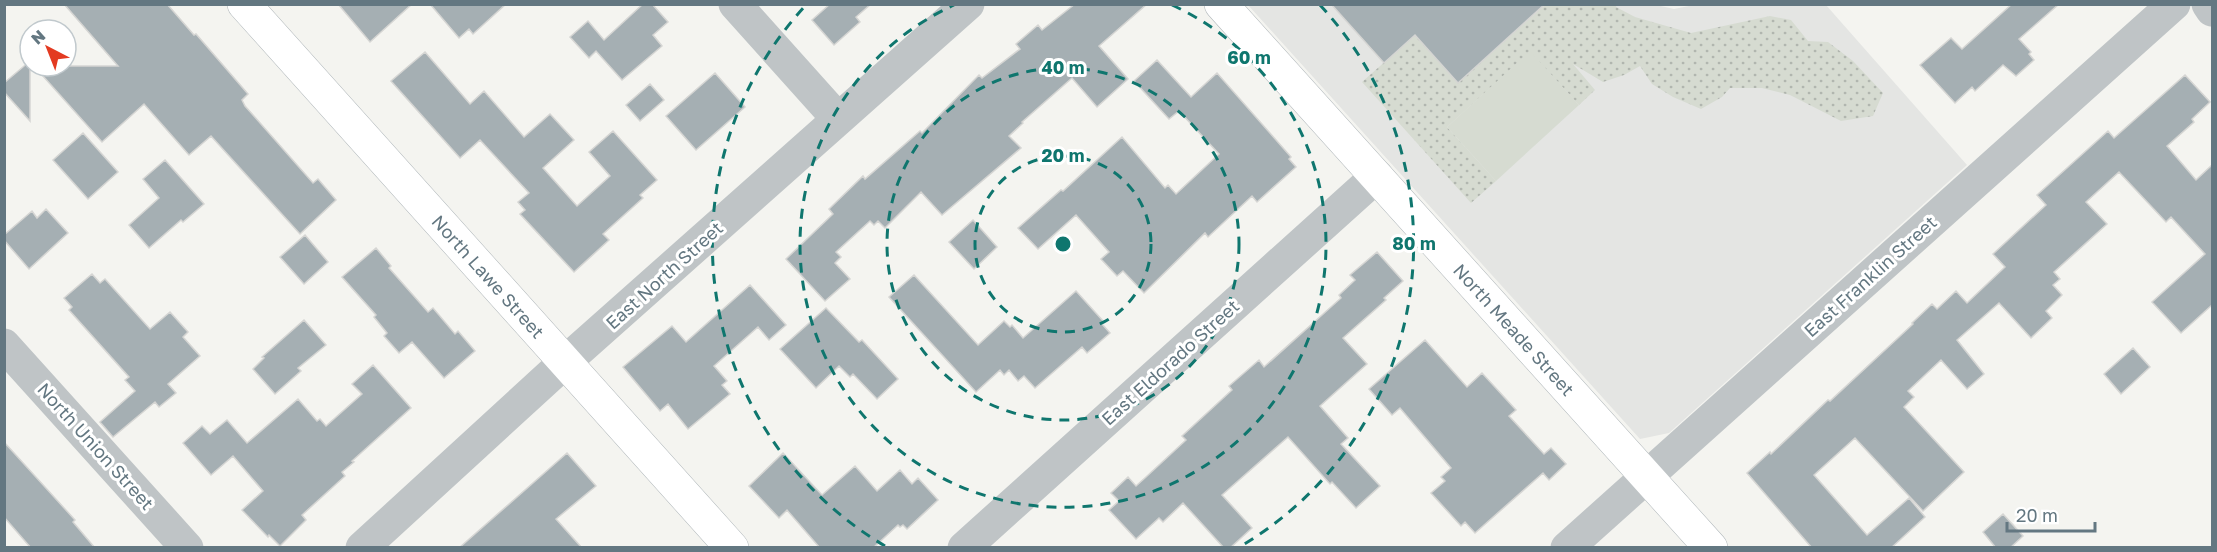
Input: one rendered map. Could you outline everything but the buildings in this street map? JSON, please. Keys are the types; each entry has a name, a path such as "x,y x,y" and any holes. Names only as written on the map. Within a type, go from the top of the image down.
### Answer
{"street":[{"name":"North Lawe Street","path":"244,4 732,548"},
{"path":"735,4 838,119"},
{"name":"East North Street","path":"362,548 565,362 968,4"},
{"name":"North Meade Street","path":"1221,4 1711,548"},
{"name":"East Franklin Street","path":"1567,548 2174,4"},
{"path":"2208,4 2212,10"},
{"name":"East Eldorado Street","path":"964,548 1377,176"},
{"name":"North Union Street","path":"4,345 187,548"}],"shaded area":[{"path":"1617,4 1616,7 1635,17 1691,33 1770,16 1791,20 1808,41 1828,42 1853,61 1883,93 1873,116 1841,121 1790,95 1762,88 1730,88 1722,97 1701,109 1673,97 1652,84 1640,66 1624,75 1603,82 1573,64 1595,90 1579,105 1530,52 1447,127 1496,181 1471,203 1362,82 1415,35 1458,83 1545,5"},
{"path":"1652,4 1674,9 1699,4 1826,5 1967,165 1669,433 1640,439 1248,5"},
{"path":"1530,51 1579,105 1496,181 1447,127"}]}
